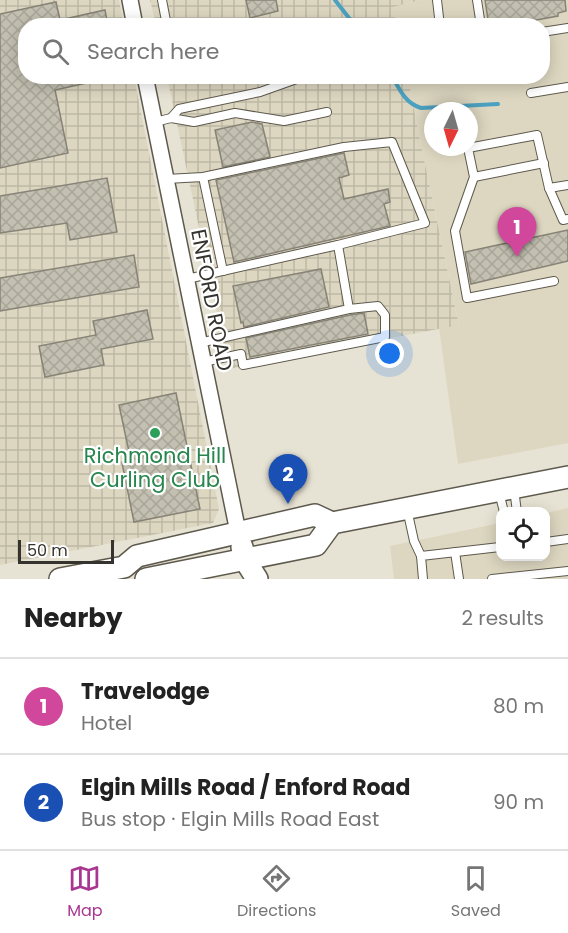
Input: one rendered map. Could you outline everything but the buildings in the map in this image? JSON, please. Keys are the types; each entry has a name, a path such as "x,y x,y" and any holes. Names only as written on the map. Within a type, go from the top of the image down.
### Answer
{"main road":[{"path":"60,579 131,573 137,556 315,515 332,523 568,477"},
{"path":"146,579 242,569 316,545 332,523"},
{"path":"238,532 242,569"},
{"path":"242,569 257,579"}],"street":[{"path":"130,0 133,18"},
{"name":"ENFORD ROAD","path":"148,84 238,532"}],"lane":[{"path":"162,0 165,18"},
{"path":"437,0 439,18"},
{"path":"477,0 480,18"},
{"path":"550,31 568,28"},
{"path":"171,118 179,109 260,92 282,84"},
{"path":"531,93 568,87"},
{"path":"155,122 171,118 194,122 235,113 284,121 327,112"},
{"path":"554,281 467,298 455,231 474,177 468,148 537,135 549,188 563,220 568,219"},
{"path":"166,179 203,177 344,147 392,142 425,223 187,279"},
{"path":"474,177 544,163"},
{"path":"203,177 223,271"},
{"path":"549,188 568,184"},
{"path":"338,245 349,309"},
{"path":"199,343 349,309 378,306 385,315 387,323 385,337 243,365 241,354 203,363"},
{"path":"504,507 506,489"},
{"path":"506,489 515,507"},
{"path":"407,508 414,541 421,556 423,579"},
{"path":"550,541 568,539"},
{"path":"421,556 496,548"},
{"path":"455,552 459,579"},
{"path":"492,579 568,571"}],"shaded area":[{"path":"0,0 119,0 123,18 18,18 18,84 135,84 219,509 213,523 0,565"},
{"path":"150,0 421,0 393,7 395,18 154,18"},
{"path":"421,0 568,0 568,443 458,464 439,328 459,324 418,131 409,84 550,84 550,18 395,18 392,7"},
{"path":"168,84 409,84 459,325 229,369"},
{"path":"568,508 568,579 394,579 390,546 496,524 496,561 550,561 550,512"}],"waterway":[{"path":"335,0 349,18"},
{"path":"396,84 407,99 421,108 498,104"}],"place":[{"name":"Travelodge","path":"517,257"},
{"name":"Richmond Hill Curling Club","path":"155,433"},
{"name":"Elgin Mills Road / Enford Road","path":"288,504"}]}
